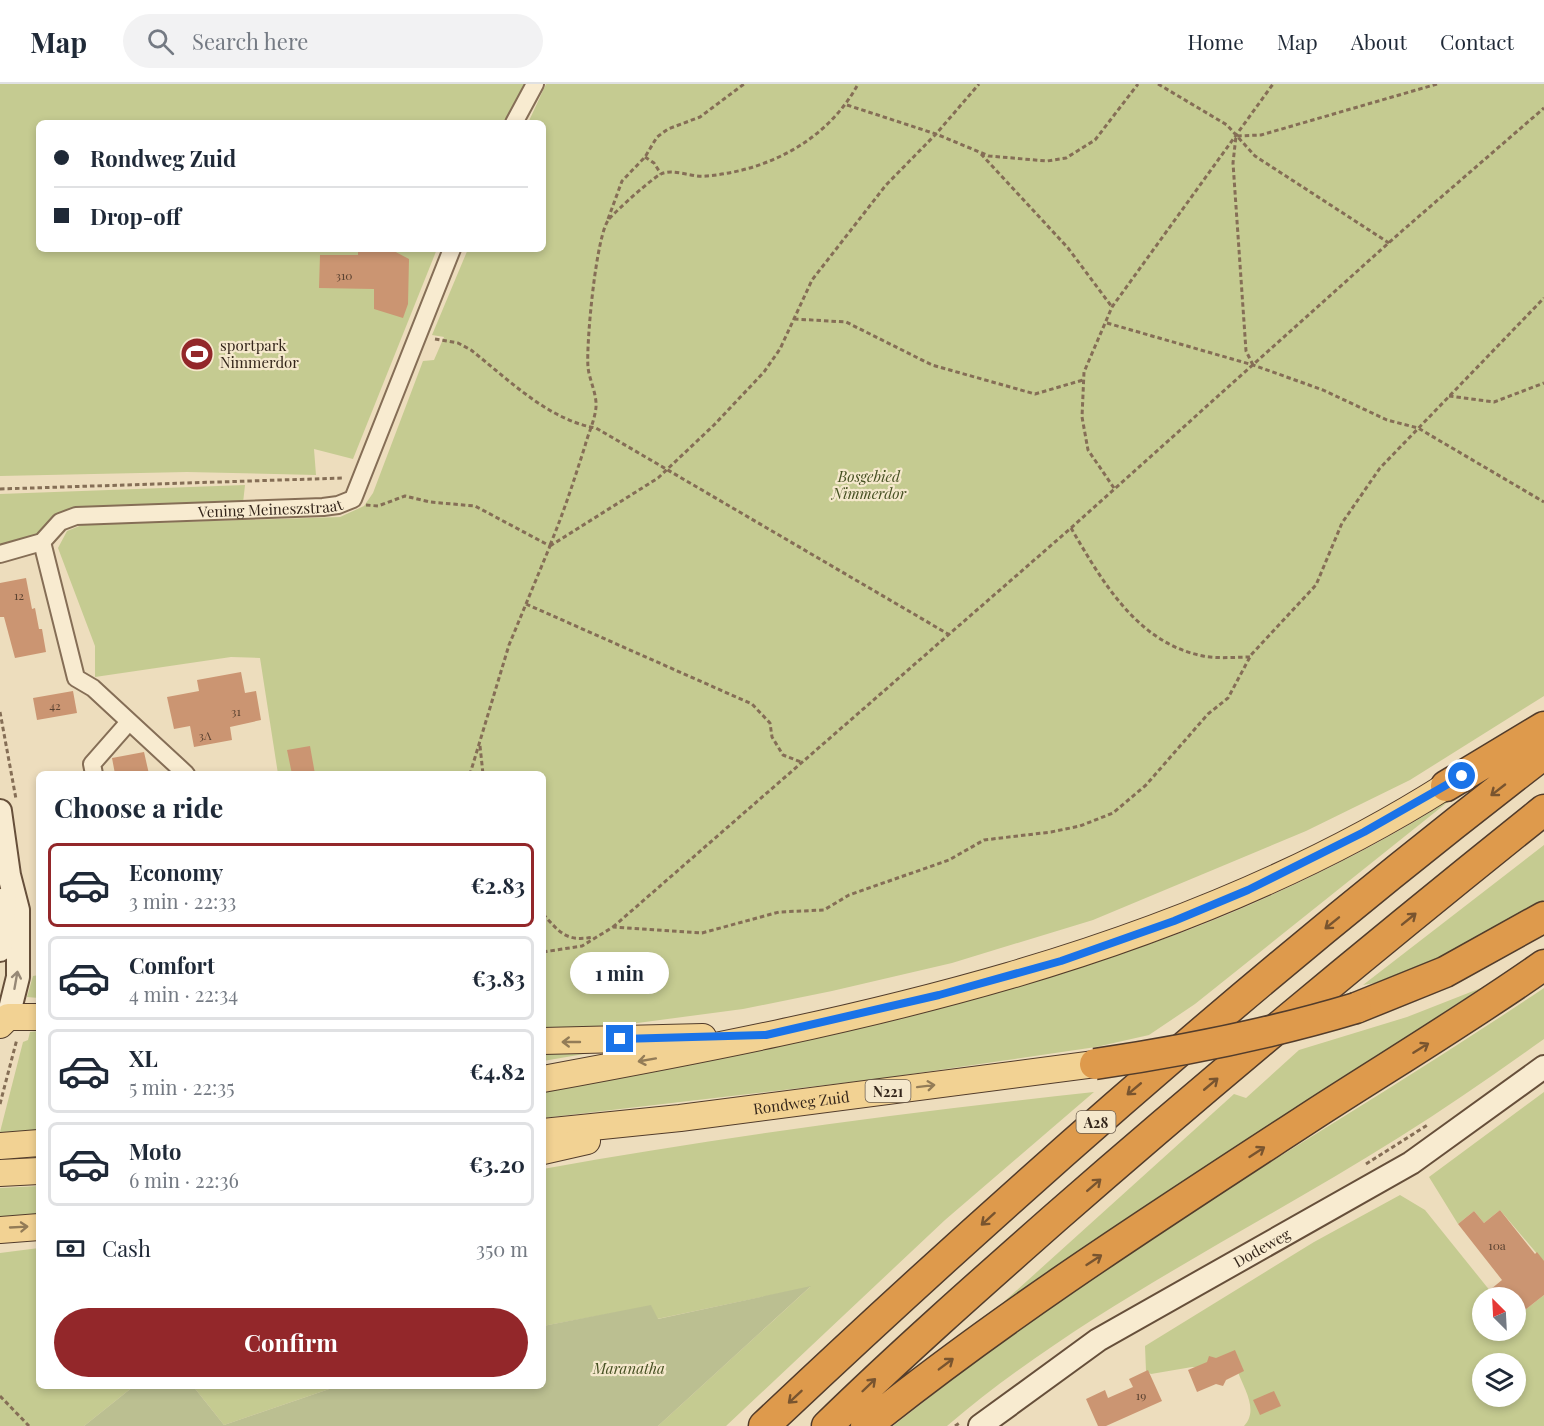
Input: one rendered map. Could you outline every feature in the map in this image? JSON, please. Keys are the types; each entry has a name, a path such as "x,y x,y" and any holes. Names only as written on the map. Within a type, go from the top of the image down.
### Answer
{"highway":[{"path":"1446,786 1544,727"},
{"name":"A28","path":"764,1426 885,1312 1118,1102 1253,987 1544,754"},
{"path":"827,1426 902,1353 1150,1135 1397,928 1544,810"},
{"path":"1095,1065 1212,1046 1281,1030 1356,1008 1446,972 1544,917"},
{"path":"1356,1008 1396,1005 1544,937"},
{"path":"866,1426 1045,1292 1318,1112 1430,1042 1544,965"}],"main road":[{"path":"546,1078 766,1035 939,995 1116,942 1284,872 1364,832 1446,786"},
{"path":"546,1041 766,1035"},
{"name":"Rondweg Zuid","path":"546,1132 681,1118 1095,1065"},
{"name":"N221","path":"546,1151 681,1118"},
{"path":"6,1145 36,1143"},
{"path":"3,1173 36,1171"},
{"path":"0,1230 36,1227"}],"street":[{"path":"516,120 535,84"},
{"name":"Vening Meineszstraat","path":"0,554 42,542 60,522 76,516 324,507 338,506 353,499 452,252"},
{"path":"42,542 76,678 93,688 128,723 183,771"},
{"path":"93,771 92,764 128,723"},
{"path":"0,811 9,875 4,885 12,910 18,977 14,1023"},
{"path":"0,950 12,910"},
{"name":"Dodeweg","path":"980,1426 1098,1340 1411,1162 1544,1067"}],"path":[{"path":"471,771 509,645 566,506 596,405 588,354 597,255 622,181 645,157 663,133 700,117 744,84"},
{"path":"607,221 661,174 676,173 699,177 727,175 757,167 816,135 847,105 858,84"},
{"path":"549,546 658,478 714,426 764,372 780,349 812,280 840,242 886,185 936,134 979,84"},
{"path":"847,105 936,134 989,156 1047,160 1066,158 1095,140 1138,84"},
{"path":"1158,84 1227,125 1255,156 1389,243"},
{"path":"1114,488 1088,450 1082,417 1084,372 1112,307 1273,84"},
{"path":"1236,136 1261,135 1437,84"},
{"path":"546,952 582,946 613,927 1071,528 1389,243 1544,108"},
{"path":"1236,136 1233,163 1245,339 1246,351 1253,365"},
{"path":"980,152 1068,248 1112,307"},
{"path":"645,157 654,163 661,174"},
{"path":"613,927 702,933 779,912 824,910 849,895 949,860 984,840 1080,826 1113,813 1146,785 1208,714 1228,698 1250,657 1316,585 1342,523 1380,468 1544,298"},
{"path":"794,319 819,323 846,322 932,365 1035,394 1083,380"},
{"path":"1107,323 1253,365 1323,390 1387,420 1418,428 1544,502"},
{"path":"419,336 458,343 544,407 590,427 667,469 948,634"},
{"path":"1449,396 1494,402 1544,383"},
{"path":"0,489 363,478"},
{"path":"353,499 370,506 378,506 397,497 415,496 430,502 475,506 549,546"},
{"path":"1071,528 1104,585 1150,631 1177,649 1206,657 1250,657"},
{"path":"526,604 752,704 770,723 772,736 783,755 801,762"},
{"path":"480,742 483,771"},
{"path":"546,917 560,933 576,941 599,936"},
{"path":"0,1104 14,1023"},
{"path":"0,1396 29,1426"}],"green space":[{"name":"sportpark Nimmerdor","path":"0,84 526,84 508,120 36,120 36,252 436,252 353,459 314,449 316,475 187,472 0,476"},
{"name":"Bosgebied Nimmerdor","path":"546,84 1544,84 1544,696 1410,780 1306,831 1093,920 952,963 832,991 743,1009 577,1031 546,1032 546,771 278,771 260,658 231,657 95,677 95,646 58,548 67,531 82,525 340,517 364,506 373,493 423,361 434,360 444,337 432,335 467,252 546,252 546,120 529,120"},
{"path":"245,485 243,503 79,509 36,539 0,547 0,494"},
{"path":"1454,797 1195,1004 1149,1035 1096,1047 877,1079 546,1118 546,1091 705,1060 866,1023 1055,972 1164,939 1257,901 1326,869 1424,816"},
{"path":"1544,845 1544,900 1458,952 1411,973 1363,985"},
{"path":"33,976 36,976 36,998 27,997"},
{"path":"1481,988 1318,1096 955,1346 1234,1094 1246,1098 1299,1050 1407,1017"},
{"path":"1544,988 1544,1039 1454,1102 1341,1173 1110,1309 999,1384 947,1426 893,1426 1021,1328 1120,1258"},
{"path":"36,1031 36,1132 0,1132 23,1042 28,1040 30,1032"},
{"path":"546,1053 590,1053 546,1060"},
{"path":"1094,1092 945,1220 726,1426 658,1426 810,1287 657,1319 651,1306 546,1325 546,1168 680,1146 956,1108"},
{"path":"1544,1092 1544,1262 1500,1210 1484,1223 1474,1211 1458,1224 1429,1177"},
{"path":"36,1186 36,1218 0,1220 0,1188"},
{"path":"1400,1195 1425,1210 1487,1287 1472,1287 1472,1341 1526,1341 1526,1309 1544,1295 1544,1426 1244,1426 1248,1420 1250,1406 1238,1372 1192,1367 1151,1374 1146,1371 1145,1346 1314,1242"},
{"path":"36,1248 36,1389 130,1389 84,1426 0,1426 0,1253"},
{"name":"Maranatha","path":"811,1286 658,1426 84,1426 130,1389 195,1389 224,1425 329,1389 546,1389 546,1325 651,1305 658,1319"},
{"path":"195,1389 329,1389 224,1425"}],"building":[{"path":"358,252 396,252 409,259 408,304 403,318 374,309 374,289 319,288 320,255 358,255"},
{"path":"26,578 32,609 35,608 39,629 42,629 46,652 15,658 4,617 0,617 0,583"},
{"path":"241,672 245,693 256,691 261,720 230,727 232,740 194,747 190,726 174,729 167,697 199,691 197,680"},
{"path":"73,691 77,713 37,720 33,698"},
{"path":"310,746 314,771 291,771 287,750"},
{"path":"144,752 148,771 114,771 112,758"},
{"path":"1500,1210 1535,1254 1537,1252 1544,1261 1544,1295 1526,1309 1526,1287 1493,1287 1502,1280 1458,1224 1474,1211 1484,1223"},
{"path":"1235,1350 1244,1371 1226,1380 1223,1386 1216,1384 1197,1392 1188,1370 1207,1362 1209,1356 1216,1358"},
{"path":"1148,1370 1162,1401 1106,1426 1098,1426 1086,1399 1105,1390 1108,1398 1133,1387 1129,1379"},
{"path":"1274,1391 1281,1406 1260,1415 1253,1400"}],"place":[{"name":"sportpark Nimmerdor","path":"197,354"}],"route":[{"path":"620,1039 766,1035 939,995 1061,961 1174,921 1248,890 1364,832 1462,776"}]}
